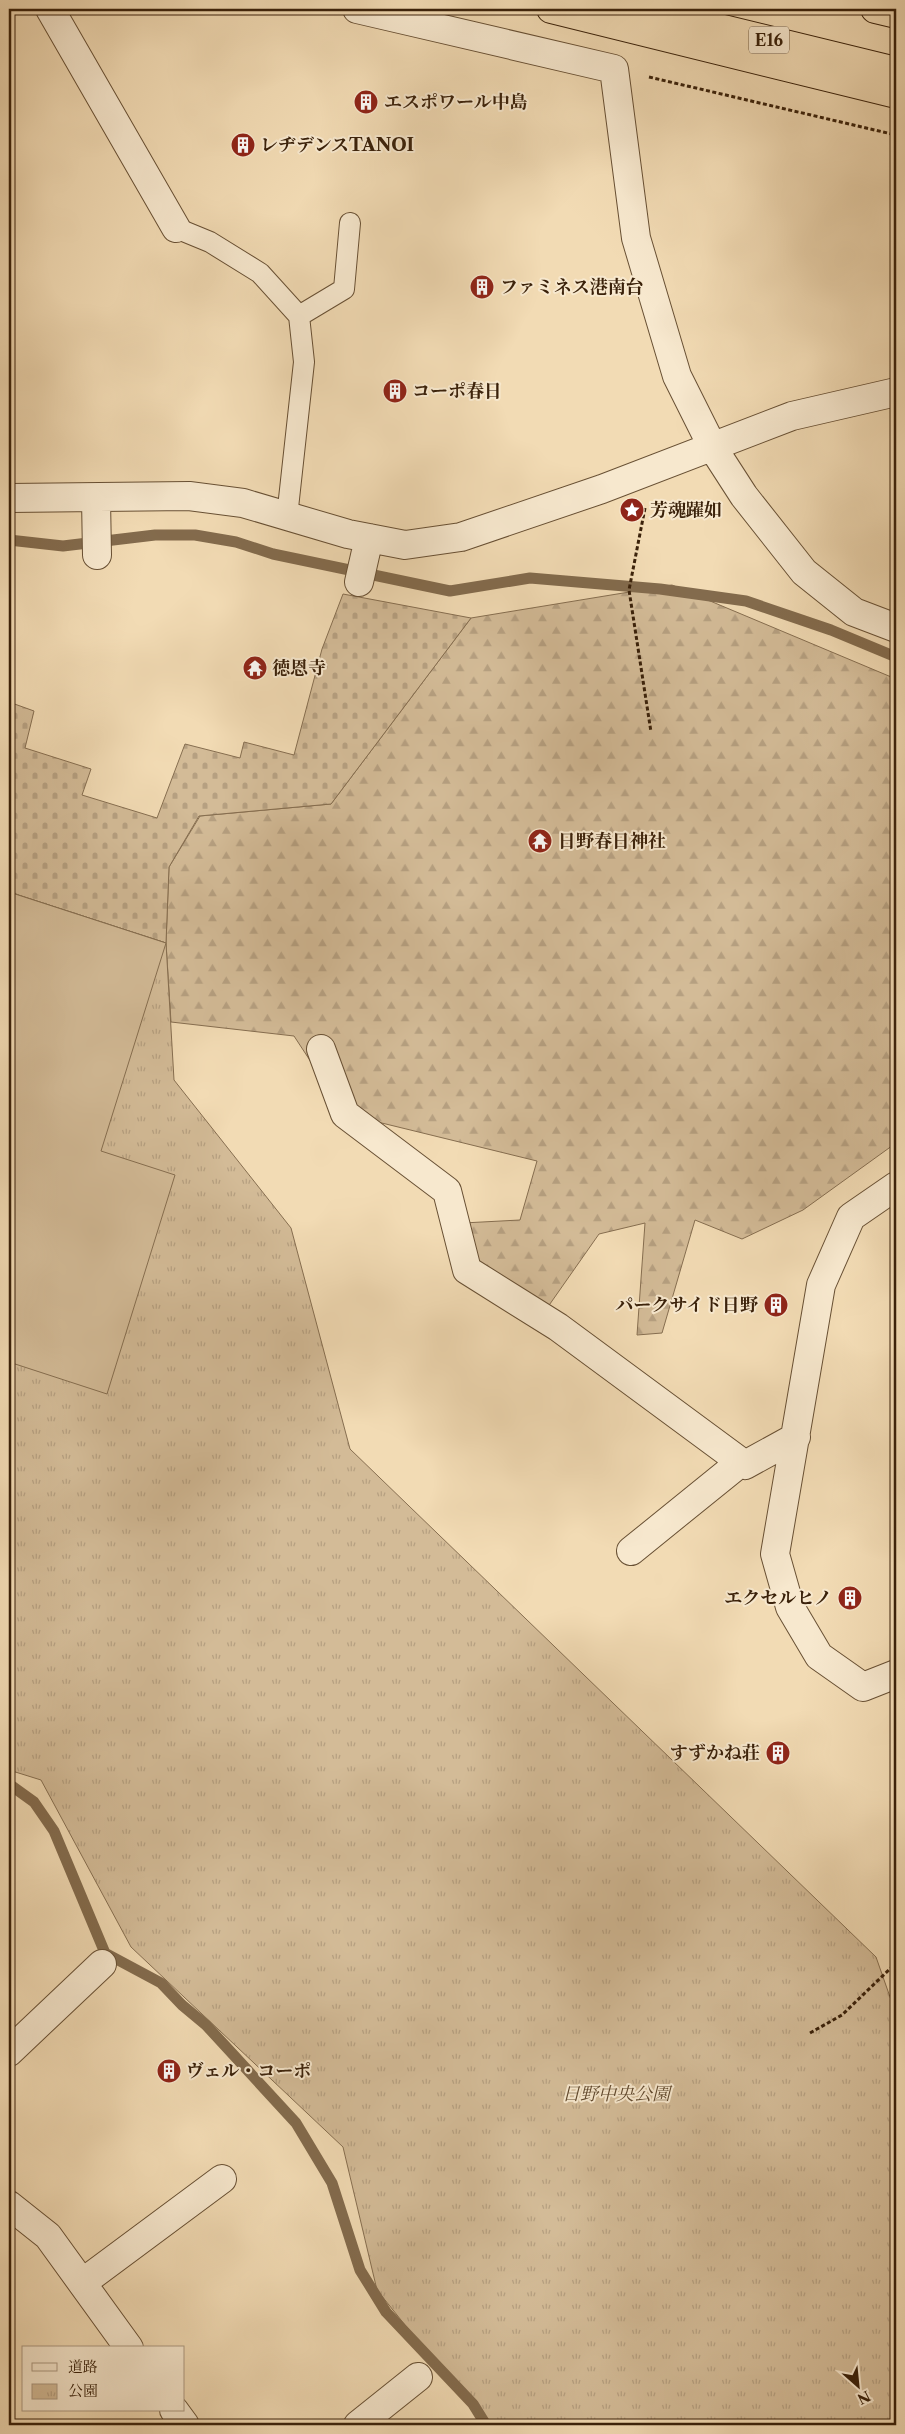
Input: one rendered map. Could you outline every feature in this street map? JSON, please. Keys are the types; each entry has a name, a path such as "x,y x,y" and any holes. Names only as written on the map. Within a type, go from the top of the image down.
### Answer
{"highway":[{"path":"551,9 896,94"},
{"name":"E16","path":"641,9 896,71"},
{"path":"875,9 896,14"}],"street":[{"path":"50,9 176,228"},
{"path":"357,9 614,69 636,238 677,376 713,448 744,496 804,572 854,612 896,628"},
{"path":"9,498 97,510 189,496 243,503 368,543 405,545 461,537 526,516 713,448 792,416 896,392"},
{"path":"97,510 97,555"},
{"path":"358,582 368,543"},
{"path":"321,1049 345,1114 447,1191 467,1270 558,1327 745,1465 796,1437"},
{"path":"896,1186 851,1217 821,1285 775,1554 790,1607 819,1656 863,1687 896,1674"},
{"path":"631,1551 741,1462"},
{"path":"9,2052 102,1964"},
{"path":"82,2283 222,2179"},
{"path":"9,2205 48,2236 128,2346"},
{"path":"358,2425 418,2377"},
{"path":"175,2412 185,2425"}],"lane":[{"path":"299,316 344,289 350,223"},
{"path":"176,228 210,242 260,273 299,316 304,362 287,517"}],"path":[{"path":"614,69 896,134"},
{"path":"639,545 629,590 651,732"},
{"path":"810,2032 842,2015 896,1963"}],"green space":[{"name":"日野春日神社","path":"672,585 896,679 896,1143 803,1210 742,1239 695,1220 662,1333 637,1335 645,1223 599,1234 545,1311 475,1265 463,1223 520,1220 537,1161 345,1114 294,1036 171,1022 166,943 169,867 200,816 331,804 471,618"},
{"path":"343,594 471,618 331,804 199,816 169,867 166,943 9,892 9,702 34,711 25,748 91,769 82,795 157,818 185,744 240,758 244,742 294,755 322,649"},
{"name":"日野中央公園","path":"9,892 166,943 174,1080 291,1228 350,1449 876,1957 896,2014 896,2425 485,2425 377,2290 343,2147 131,1947 41,1780 9,1770"},
{"path":"9,892 166,943 101,1151 175,1175 107,1394 9,1362"}],"waterway":[{"path":"9,540 63,546 155,535 195,535 236,542 273,554 450,591 530,578 660,589 746,601 831,630 896,657"},
{"path":"9,1784 34,1802 54,1831 105,1953 161,1983 182,2005 206,2025 296,2123 332,2183 360,2270 386,2312 473,2404 486,2425"}],"place":[{"name":"エスポワール中島","path":"366,102"},
{"name":"レヂデンスTANOI","path":"243,145"},
{"name":"ファミネス港南台","path":"482,287"},
{"name":"コーポ春日","path":"395,391"},
{"name":"芳魂躍如","path":"632,510"},
{"name":"徳恩寺","path":"255,668"},
{"name":"日野春日神社","path":"540,841"},
{"name":"パークサイド日野","path":"776,1305"},
{"name":"エクセルヒノ","path":"850,1598"},
{"name":"すずかね荘","path":"778,1753"},
{"name":"ヴェル・コーポ","path":"169,2071"}]}
